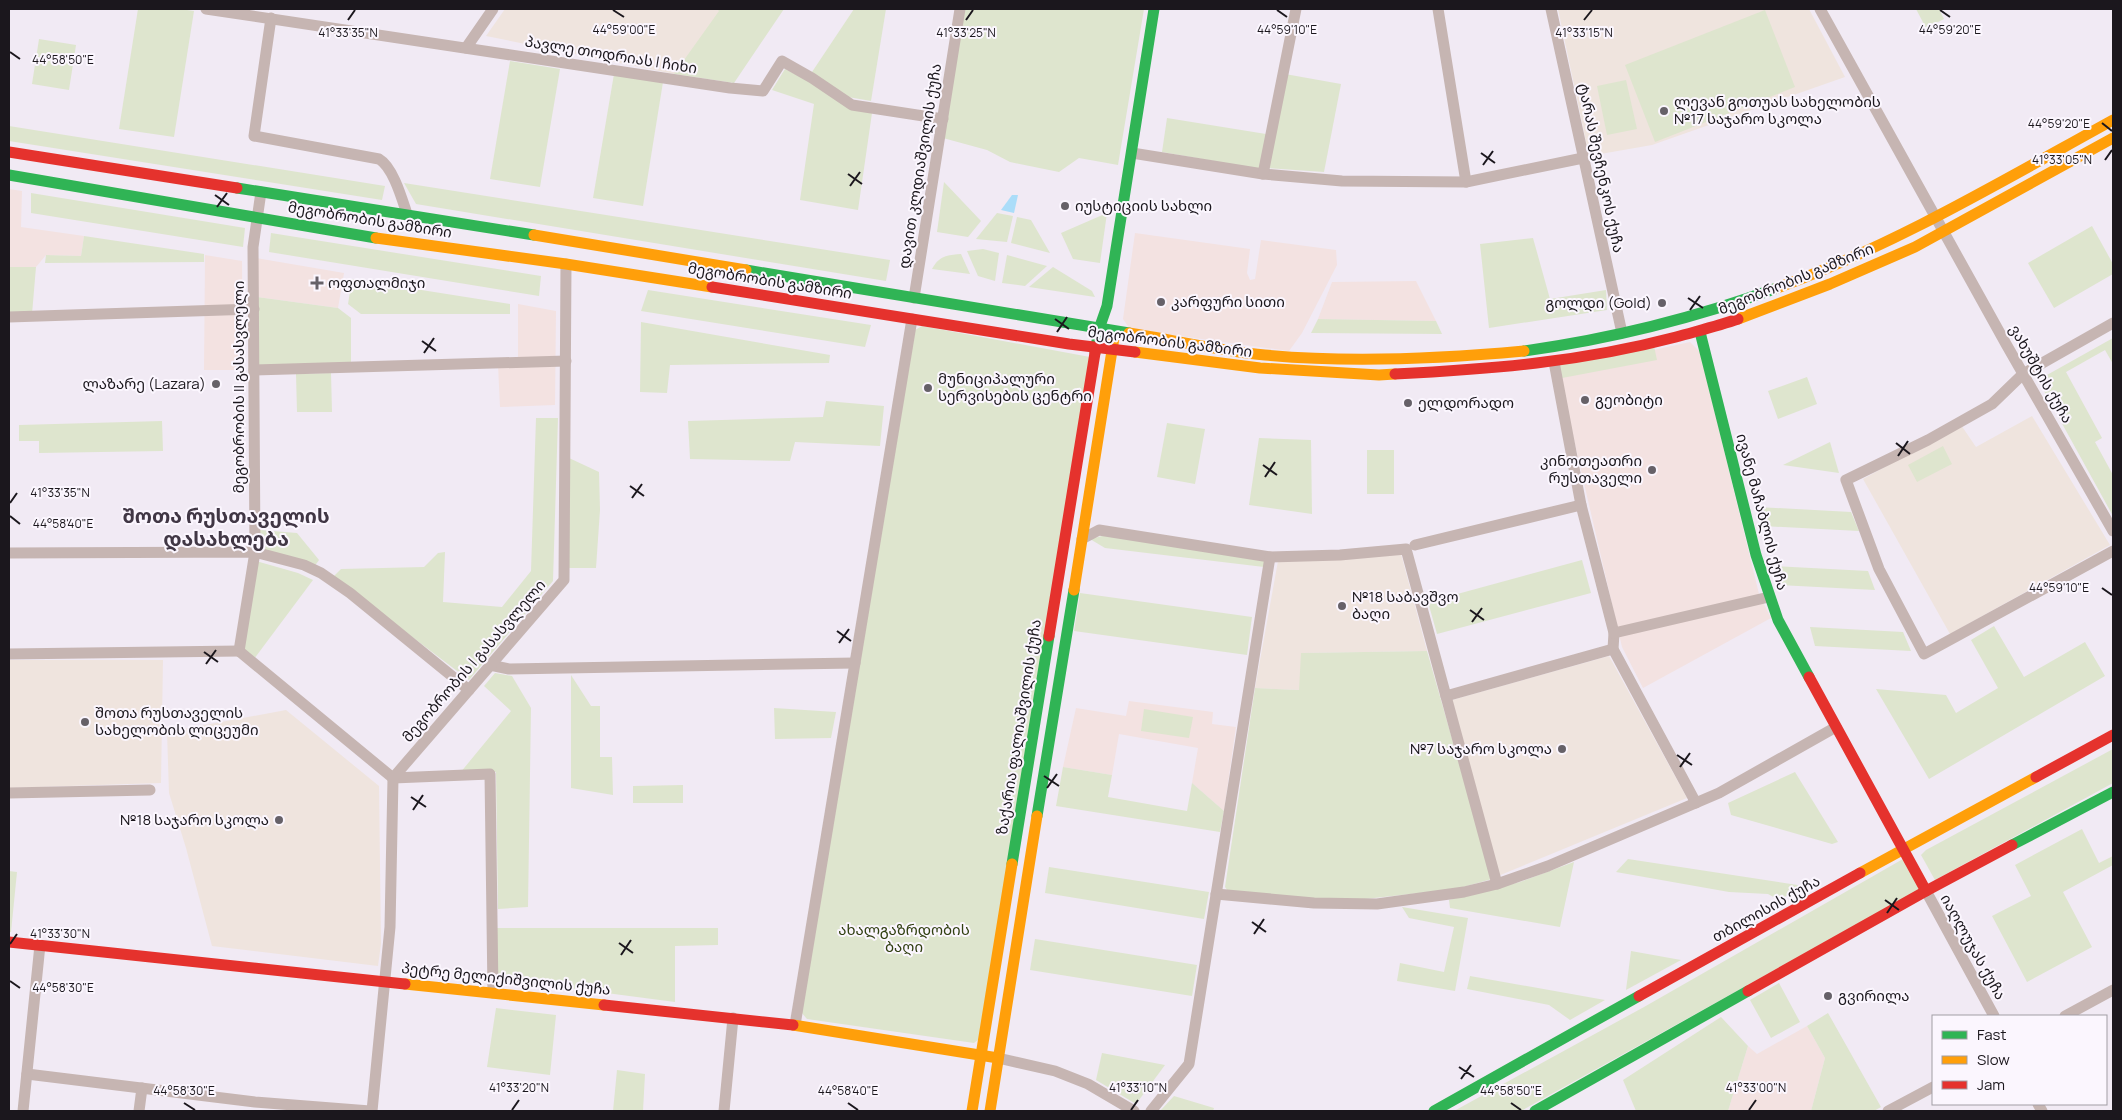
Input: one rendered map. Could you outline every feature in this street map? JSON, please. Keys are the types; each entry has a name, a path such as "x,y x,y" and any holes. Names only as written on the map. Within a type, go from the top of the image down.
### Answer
{"main road":[{"path":"1099,329 1108,306 1154,9"},
{"name":"მეგობრობის გამზირი","path":"9,152 399,213 1263,355 1328,359 1479,356 1528,350 1622,333 1698,314 1765,293 1836,265 1937,217 2113,120"},
{"name":"მეგობრობის გამზირი","path":"9,175 370,237 566,264 1096,348 1260,368 1370,375 1464,371 1554,362 1700,332 1756,313 1830,284 1945,232 2113,138"},
{"path":"990,1111 1115,331 1108,306"},
{"name":"ზაქარია ფალიაშვილის ქუჩა","path":"972,1111 1099,329"},
{"name":"ივანე მაჩაბლის ქუჩა","path":"1700,332 1756,555 1778,620 1926,891"},
{"path":"1039,698 1056,701"},
{"name":"თბილისის ქუჩა","path":"1434,1111 1903,849 2113,735"},
{"path":"1535,1111 1926,891 2113,792"},
{"name":"პეტრე მელიქიშვილის ქუჩა","path":"9,942 795,1025 998,1058"}],"street":[{"path":"206,9 466,48 492,9"},
{"name":"დავით კლდიაშვილის ქუჩა","path":"914,298 960,9"},
{"path":"1263,174 1296,9"},
{"path":"1438,9 1466,182"},
{"name":"ტარას შევჩენკოს ქუჩა","path":"1551,9 1622,333"},
{"name":"ვახუშტის ქუჩა","path":"1820,9 2023,374 2113,531"},
{"path":"271,18 254,136 379,158 387,165 392,178 398,186 399,213"},
{"name":"პავლე თოდრიას I ჩიხი","path":"466,48 720,87 763,91 782,61 812,78 852,106 943,119"},
{"path":"1132,153 1263,174 1342,181 1466,182 1584,158"},
{"name":"მეგობრობის II გასასვლელი","path":"239,651 255,552 253,247 256,217 262,192"},
{"name":"მეგობრობის I გასასვლელი","path":"393,778 564,580 566,264"},
{"path":"9,317 254,309"},
{"path":"795,1025 912,319"},
{"path":"2113,323 2023,374 1992,404 1928,440 1846,480 1879,569 1924,654 2113,551"},
{"path":"254,370 566,361"},
{"path":"1554,362 1582,505 1614,633 1613,650 1696,803"},
{"path":"1415,545 1582,505"},
{"path":"1082,539 1099,530 1270,557 1340,556 1406,549 1497,884"},
{"path":"9,553 255,552 304,565 332,580 469,690"},
{"path":"1151,1111 1189,1064 1270,557"},
{"path":"1614,633 1769,597"},
{"path":"1446,696 1613,650"},
{"path":"9,654 239,651 393,778 490,774 493,993"},
{"path":"490,665 509,669 855,663"},
{"path":"1216,894 1314,904 1377,904 1464,892 1497,884 1548,866 1696,803 1754,775 1836,727"},
{"path":"27,1074 142,1088 255,1107 371,1111 390,927 393,778"},
{"path":"9,793 150,790"},
{"name":"იაღლუჯას ქუჩა","path":"1926,891 1993,1015"},
{"path":"23,1111 40,945"},
{"path":"2068,1015 2113,990"},
{"path":"724,1111 733,1018"},
{"path":"998,1058 1055,1071 1088,1084 1134,1111"},
{"path":"139,1111 142,1088"},
{"path":"1888,1111 1932,1088"}],"shaded area":[{"path":"505,9 784,9 674,74 486,36"},
{"name":"ლევან გოთუას სახელობის №17 საჯარო სკოლა","path":"1558,9 1809,9 1845,77 1652,145 1589,156"},
{"path":"9,189 22,191 21,227 84,236 81,256 46,255 36,267 9,267"},
{"path":"1135,233 1250,249 1247,273 1250,280 1255,279 1261,240 1336,250 1337,265 1302,333 1289,351 1130,329 1123,319"},
{"path":"205,255 242,261 243,370 204,370"},
{"path":"256,258 344,273 338,308 257,297"},
{"path":"1416,281 1436,321 1318,319 1332,282"},
{"path":"518,304 556,311 555,405 500,407 498,365 518,364"},
{"path":"1690,342 1700,352 1759,594 1771,618 1643,688 1622,647 1558,371"},
{"path":"2032,416 2110,545 1950,634 1863,479 1961,425 1976,447"},
{"name":"№18 საბავშვო ბაღი","path":"1401,554 1427,651 1302,653 1300,690 1255,688 1278,561"},
{"name":"№7 საჯარო სკოლა","path":"1609,656 1687,798 1498,876 1452,700"},
{"name":"შოთა რუსთაველის სახელობის ლიცეუმი","path":"9,660 163,660 161,783 9,788"},
{"path":"1129,701 1213,712 1212,724 1236,727 1224,811 1192,783 1198,748 1119,734 1112,775 1063,767 1076,708 1126,716"},
{"name":"№18 საჯარო სკოლა","path":"286,710 379,786 381,944 378,966 212,946 169,793 167,732"},
{"path":"1807,1026 1825,1058 1811,1111 1728,1111 1748,1046 1757,1054"}],"green space":[{"path":"138,9 194,11 174,137 119,129"},
{"path":"717,9 784,9 734,83 674,74 719,11"},
{"path":"854,9 886,9 871,101 848,97 812,72"},
{"path":"964,9 1144,9 1118,165 1079,158 1059,172 1010,162 987,150 943,138"},
{"path":"1916,9 1939,9 1944,19 1926,28"},
{"path":"1765,10 1795,87 1655,142 1625,65"},
{"path":"39,39 76,45 69,90 32,84"},
{"path":"510,61 560,69 540,187 490,179"},
{"path":"785,69 872,113 858,210 800,200 814,104 772,90"},
{"path":"614,74 663,82 643,206 593,198"},
{"path":"1285,74 1341,84 1324,172 1267,168"},
{"path":"1626,80 1637,129 1607,135 1597,86"},
{"path":"1167,118 1266,134 1259,169 1162,152"},
{"path":"9,126 385,186 382,200 9,141"},
{"path":"944,182 981,221 968,237 937,232"},
{"path":"404,183 890,260 886,281 416,204"},
{"path":"31,193 245,228 243,247 31,213"},
{"path":"997,213 1013,216 1007,242 976,239"},
{"path":"1107,213 1100,263 1073,259 1061,233"},
{"path":"1017,217 1031,220 1050,253 1011,243"},
{"path":"2092,226 2113,264 2113,274 2054,308 2028,263"},
{"path":"271,233 541,276 539,296 269,252"},
{"path":"84,236 204,254 204,262 45,263 46,255 81,256"},
{"path":"1533,238 1550,299 1606,290 1607,310 1489,328 1480,244"},
{"path":"983,249 999,253 995,281 978,276 967,251"},
{"path":"961,254 970,274 932,269 944,257"},
{"path":"1007,255 1047,266 1025,286 1002,283"},
{"path":"9,267 36,267 32,314 9,315"},
{"path":"1053,267 1092,291 1095,297 1029,287"},
{"path":"352,279 510,304 510,314 361,314 348,304"},
{"path":"648,290 871,325 865,347 641,311"},
{"path":"257,297 338,308 351,318 351,364 258,367"},
{"path":"1318,319 1436,321 1442,334 1311,333"},
{"path":"641,322 830,355 829,363 670,365 667,393 640,392"},
{"name":"ახალგაზრდობის ბაღი","path":"922,326 1090,357 979,1039 974,1043 807,1019 801,1012 915,330"},
{"path":"2113,338 2113,364 2105,350 2066,372 2102,438 2095,442 2113,475 2113,516 2038,380"},
{"path":"1654,346 1657,360 1562,378 1559,365"},
{"path":"331,373 332,412 297,412 296,374"},
{"path":"1807,377 1817,404 1778,419 1768,391"},
{"path":"826,401 884,406 880,446 795,442 790,461 690,459 688,421 823,417"},
{"path":"536,418 558,418 553,581 469,680 333,577 341,569 424,567 438,553 445,552 443,602 502,607 531,571"},
{"path":"162,421 163,451 39,453 39,441 19,441 19,425"},
{"path":"1167,423 1205,429 1195,484 1157,477"},
{"path":"1259,438 1311,440 1312,514 1249,505"},
{"path":"1830,442 1839,473 1783,465"},
{"path":"1943,446 1952,464 1917,482 1908,465"},
{"path":"1367,450 1394,450 1394,494 1367,494"},
{"path":"569,458 599,472 600,510 596,568 568,568"},
{"path":"1758,507 1851,512 1859,531 1763,526"},
{"path":"260,530 297,533 319,560 314,567 260,549"},
{"path":"1106,535 1265,558 1264,567 1105,548 1090,539"},
{"path":"1582,560 1591,593 1437,634 1428,602"},
{"path":"256,561 298,573 313,580 254,659 241,647"},
{"path":"1775,566 1868,571 1875,590 1779,585"},
{"path":"1080,593 1252,617 1247,655 1074,631"},
{"path":"1994,626 2024,677 2085,642 2105,676 1929,779 1876,689 1946,695 1956,713 1998,688 1971,640"},
{"path":"1810,627 1903,632 1911,651 1815,646"},
{"path":"1427,651 1492,879 1456,889 1356,900 1230,894 1225,887 1255,688 1299,690 1301,653"},
{"path":"495,673 512,676 531,708 528,907 498,909 496,772 460,773 511,711 484,686"},
{"path":"571,675 591,706 600,706 600,757 612,757 613,795 571,788"},
{"path":"774,708 836,712 831,738 775,739"},
{"path":"1144,709 1193,717 1189,738 1141,731"},
{"path":"2113,749 2113,783 1935,880 1921,855 1926,850"},
{"path":"1063,767 1112,775 1108,797 1187,811 1192,783 1224,811 1220,832 1056,806"},
{"path":"1795,772 1838,842 1832,844 1731,815 1728,803"},
{"path":"683,785 683,803 633,803 633,786"},
{"path":"2082,829 2099,863 2113,856 2113,865 2063,892 2092,947 2027,982 1992,916 2031,896 2015,865"},
{"path":"1628,859 1804,886 1779,900 1768,894 1729,892 1616,872"},
{"path":"1903,859 1920,889 1521,1111 1454,1111 1644,1007"},
{"path":"1574,862 1560,927 1450,908 1449,900 1520,882"},
{"path":"1049,867 1209,892 1204,919 1045,893"},
{"path":"9,871 17,872 11,932 9,932"},
{"path":"1402,907 1468,918 1455,991 1397,981 1400,963 1444,972 1454,927 1409,918"},
{"path":"497,928 718,928 718,945 675,946 675,1002 553,986 496,982"},
{"path":"1035,939 1197,965 1192,996 1030,970"},
{"path":"1631,951 1681,960 1626,990"},
{"path":"1470,976 1605,1000 1570,1020 1549,1005 1467,989"},
{"path":"1779,983 1800,1022 1771,1038 1750,1000"},
{"path":"496,1008 556,1015 550,1075 487,1067"},
{"path":"1828,1013 1881,1107 1874,1111 1811,1111 1825,1058 1807,1026"},
{"path":"1721,1017 1748,1046 1728,1111 1636,1111 1623,1080"},
{"path":"1102,1053 1165,1065 1136,1104 1096,1080"},
{"path":"617,1070 645,1074 643,1111 613,1111"},
{"path":"1174,1096 1214,1108 1213,1111 1160,1111"}],"water":[{"path":"1012,195 1018,195 1014,213 1001,210"}],"traffic: fast":[{"path":"1095,353 1099,329 1107,306 1154,9"},
{"path":"9,175 376,238"},
{"path":"237,188 534,235"},
{"path":"746,270 1129,333"},
{"path":"1524,351 1620,334 1715,309 1777,288"},
{"path":"1700,332 1756,555 1778,620 1809,677"},
{"path":"1037,816 1074,590"},
{"path":"1012,864 1049,636"},
{"path":"2012,845 2113,792"},
{"path":"1535,1111 1748,991"},
{"path":"1434,1111 1639,996"}],"traffic: slow":[{"path":"1777,288 1821,271 1906,232 2113,120"},
{"path":"1738,319 1830,284 1915,247 2113,138"},
{"path":"534,235 746,270"},
{"path":"376,238 566,264 712,287"},
{"path":"1129,333 1231,351 1330,359 1395,359 1524,351"},
{"path":"1074,590 1114,338"},
{"path":"1135,352 1260,368 1379,375 1395,374"},
{"path":"1860,873 2036,777"},
{"path":"990,1111 1037,816"},
{"path":"972,1111 1012,864"},
{"path":"405,984 604,1005"},
{"path":"793,1025 998,1058"}],"traffic: jam":[{"path":"9,152 237,188"},
{"path":"712,287 1069,344 1135,352"},
{"path":"1395,374 1502,367 1606,353 1676,337 1738,319"},
{"path":"1049,636 1095,353"},
{"path":"1809,677 1926,891"},
{"path":"2036,777 2113,735"},
{"path":"1748,991 2012,845"},
{"path":"1639,996 1860,873"},
{"path":"9,942 405,984"},
{"path":"604,1005 793,1025"}],"place":[{"name":"ლევან გოთუას სახელობის №17 საჯარო სკოლა","path":"1664,111"},
{"name":"იუსტიციის სახლი","path":"1065,206"},
{"name":"ოფთალმიჯი","path":"317,283"},
{"name":"კარფური სითი","path":"1161,302"},
{"name":"გოლდი (Gold)","path":"1662,303"},
{"name":"ლაზარე (Lazara)","path":"216,384"},
{"name":"მუნიციპალური სერვისების ცენტრი","path":"928,388"},
{"name":"გეობიტი","path":"1585,400"},
{"name":"ელდორადო","path":"1408,403"},
{"name":"კინოთეათრი რუსთაველი","path":"1652,470"},
{"name":"№18 საბავშვო ბაღი","path":"1342,606"},
{"name":"შოთა რუსთაველის სახელობის ლიცეუმი","path":"85,722"},
{"name":"№7 საჯარო სკოლა","path":"1562,749"},
{"name":"№18 საჯარო სკოლა","path":"279,820"},
{"name":"გვირილა","path":"1828,996"}],"district":[{"name":"შოთა რუსთაველის დასახლება","path":"226,528"}]}
